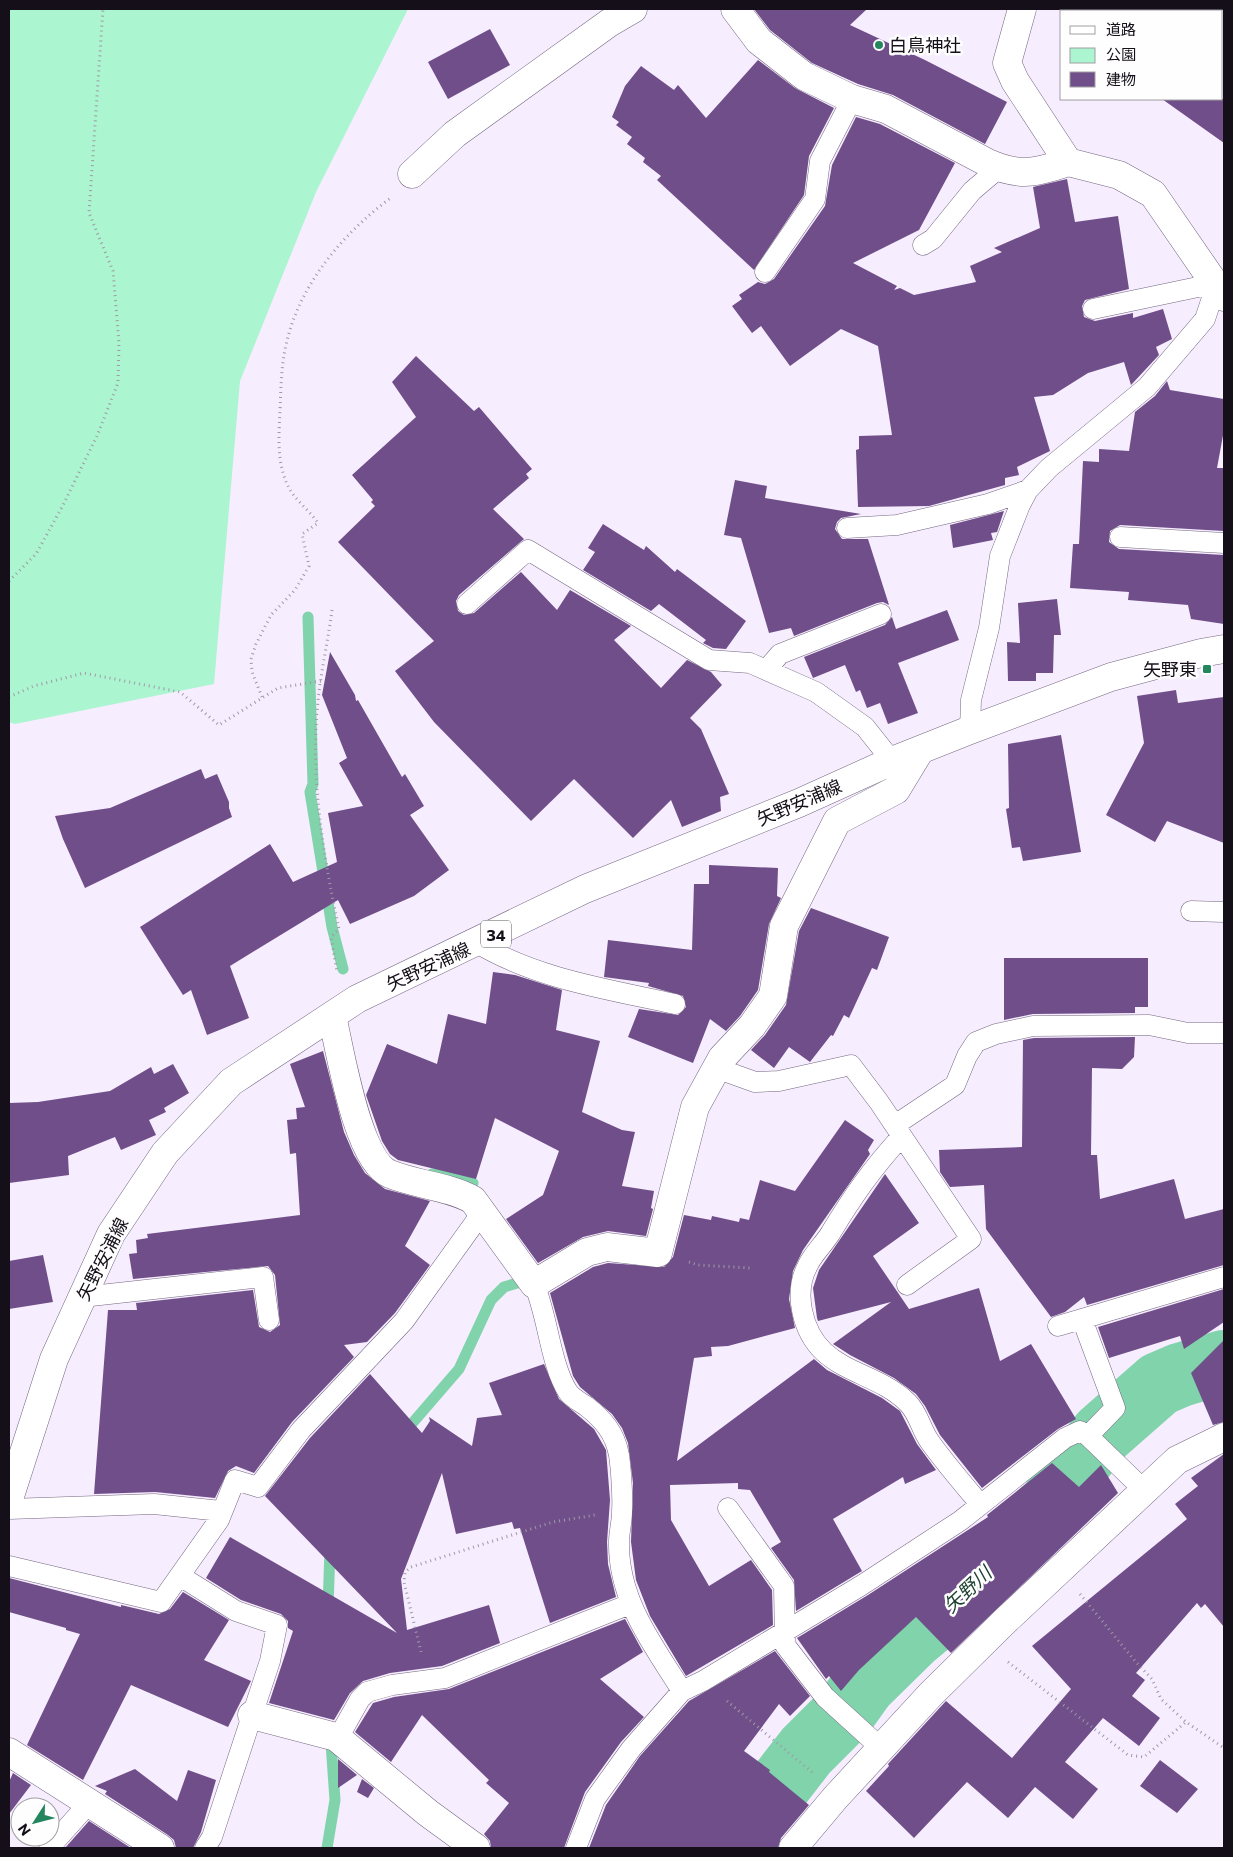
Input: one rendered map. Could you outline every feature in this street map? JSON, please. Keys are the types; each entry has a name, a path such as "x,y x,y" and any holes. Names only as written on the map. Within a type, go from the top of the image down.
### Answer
{"street":[{"path":"412,174 455,134 609,23 633,9"},
{"path":"735,9 759,41 804,76 852,99 886,109 999,168 1026,174 1068,162 1120,175 1153,194 1220,290"},
{"path":"1022,9 1007,63 1015,81 1068,162"},
{"name":"矢野安浦線","path":"9,1499 54,1359 111,1234 165,1154 231,1082 357,999 585,889 800,803 892,761 1111,677 1201,653 1224,649"},
{"path":"332,1016 358,1127 376,1164 390,1174 419,1184 458,1192 473,1200 483,1211 534,1284 586,1252 607,1247 658,1253 695,1107 722,1058 752,1026 773,996 784,926 836,821 896,790 919,752"},
{"path":"793,1848 931,1694 984,1644 1005,1621 1177,1460 1224,1437"},
{"path":"252,1715 335,1737 476,1848"},
{"path":"9,1752 160,1848"}],"lane":[{"path":"765,272 815,199 820,161 852,99"},
{"path":"923,245 933,239 972,191 999,168"},
{"path":"1094,309 1220,290"},
{"path":"970,730 971,700 989,628 1000,556 1028,490 1048,468 1147,387 1205,318 1220,290"},
{"path":"847,528 897,525 988,504 1028,490"},
{"path":"1120,538 1224,543"},
{"path":"467,604 528,550 709,660 750,663 816,692 865,727 892,761"},
{"path":"766,670 780,654 881,614"},
{"path":"1191,911 1224,912"},
{"path":"476,943 505,960 570,981 675,1004"},
{"path":"980,1504 930,1442 922,1424 908,1402 868,1375 840,1364 823,1351 810,1332 800,1304 802,1280 808,1265 898,1131 955,1085 967,1056 976,1042 996,1034 1033,1026 1149,1025 1188,1032 1224,1033"},
{"path":"716,1068 756,1082 779,1081 851,1065 971,1239 907,1285"},
{"path":"9,1566 161,1602 219,1520 235,1480 258,1487 301,1430 404,1321 483,1211"},
{"path":"82,1297 263,1277 269,1320"},
{"path":"1058,1326 1224,1277"},
{"path":"534,1284 541,1301 562,1381 570,1394 603,1418 613,1436 619,1456 622,1511 619,1543 625,1587 630,1604 644,1633 682,1691"},
{"path":"1082,1319 1115,1408 1089,1437"},
{"path":"576,1848 594,1799 631,1749 682,1691 703,1681 784,1632 960,1522 980,1504 1065,1438 1080,1431 1089,1437 1144,1490"},
{"path":"9,1509 154,1504 221,1511"},
{"path":"728,1508 784,1586 784,1645 825,1697 882,1748"},
{"path":"180,1576 236,1611 277,1625 270,1662 212,1837 205,1848"},
{"path":"335,1737 360,1699 367,1692 445,1678 630,1604"},
{"path":"49,1848 90,1802"}],"path":[{"path":"9,581 36,554 62,507 96,436 118,383 119,343 113,272 89,213 103,9"},
{"path":"262,697 252,672 251,659 256,644 271,615 302,581 309,566 302,534 318,523 290,489 281,466 279,441 281,376 286,345 304,294 323,266 343,240 410,183 412,174"},
{"path":"332,610 318,703 317,757 319,814 327,872 340,929 333,935"},
{"path":"9,697 34,686 84,673 180,692 219,725 262,697 286,685 321,681"},
{"path":"658,1253 698,1265 750,1268"},
{"path":"427,1680 404,1582 405,1572 411,1567 553,1522 622,1511"},
{"path":"1060,1570 1135,1662 1152,1679 1161,1699 1186,1722 1224,1748"},
{"path":"984,1644 1128,1755 1144,1757 1186,1722"},
{"path":"703,1681 814,1774"}],"green space":[{"path":"9,9 408,9 316,192 240,381 214,684 15,724 9,722"}],"building":[{"path":"754,9 867,9 850,25 925,60 1007,102 985,144 893,95 858,84 812,63 770,30"},
{"path":"490,29 510,65 448,99 428,62"},
{"path":"758,60 795,88 834,108 809,156 804,195 754,270 657,180 661,176 643,162 645,158 627,144 632,137 616,125 619,122 612,117 625,86 641,66 674,90 678,85 706,118"},
{"path":"1224,99 1224,143 1163,100"},
{"path":"856,117 880,124 955,163 919,230 853,263 897,286 894,290 900,288 914,295 976,282 970,266 1002,252 994,248 1040,228 1033,187 1067,179 1075,222 1118,216 1129,289 1085,300 1082,306 1084,317 1095,321 1133,313 1133,318 1163,309 1172,339 1156,347 1159,355 1131,385 1124,362 1088,373 1053,395 1034,397 1050,451 1017,467 1019,475 1005,478 1005,485 929,506 858,507 856,450 859,449 859,436 892,435 878,346 841,329 790,366 761,326 752,333 732,306 742,299 739,295 758,282 765,284 774,279 825,206 832,165"},
{"path":"416,356 474,411 479,407 532,469 526,474 529,478 493,509 524,539 459,595 456,601 458,611 464,615 474,613 521,572 557,610 570,590 631,626 614,640 661,688 687,660 711,672 722,685 690,718 701,729 729,794 720,797 721,811 682,827 671,800 633,838 574,779 531,821 434,722 395,671 434,641 338,542 375,506 371,502 373,500 352,475 416,417 392,382"},
{"path":"1167,381 1170,390 1224,399 1224,430 1217,468 1224,468 1224,531 1120,525 1110,531 1109,542 1119,549 1224,555 1224,624 1191,619 1188,605 1128,600 1129,592 1070,588 1073,544 1079,544 1083,461 1099,462 1099,449 1129,451 1135,412 1155,396"},
{"path":"735,480 767,486 765,498 861,514 841,518 837,522 835,529 842,539 868,539 889,605 883,602 877,603 794,636 791,628 769,633 741,538 724,535"},
{"path":"1004,511 997,532 991,533 993,540 953,548 950,525"},
{"path":"603,524 644,550 646,546 675,572 677,569 746,621 726,649 713,648 703,643 706,640 659,604 651,611 583,570 595,552 588,548"},
{"path":"1057,599 1061,635 1054,635 1053,673 1036,673 1036,681 1008,681 1007,642 1020,643 1018,603"},
{"path":"947,610 959,640 898,663 918,713 888,724 880,703 867,708 860,690 856,692 845,665 813,678 804,657 885,625 892,617 896,629"},
{"path":"330,652 355,695 356,701 358,700 402,777 405,774 424,806 410,815 449,870 414,896 350,924 338,900 230,966 249,1018 207,1035 191,990 183,995 140,927 270,844 293,882 337,862 328,813 363,806 339,763 347,758 322,695"},
{"path":"1176,690 1178,703 1224,697 1224,843 1167,821 1155,842 1106,815 1144,743 1137,696"},
{"path":"1061,735 1081,852 1023,861 1020,847 1012,848 1006,809 1009,808 1008,744"},
{"path":"201,769 205,779 217,774 229,802 232,817 85,888 55,816 110,808"},
{"path":"709,865 778,868 777,896 781,898 769,924 758,990 740,1016 726,1031 710,1019 693,1063 628,1037 639,1009 678,1015 686,1007 683,996 648,986 649,983 604,977 608,940 692,950 694,884 709,884"},
{"path":"811,908 889,937 877,970 872,968 849,1018 844,1015 833,1036 831,1035 810,1062 789,1047 774,1068 751,1050 765,1035 786,1005 799,931"},
{"path":"1004,958 1148,958 1148,1007 1135,1007 1135,1013 1033,1014 1004,1020"},
{"path":"493,972 515,975 562,990 556,1030 600,1041 582,1112 622,1130 635,1132 622,1186 654,1191 651,1208 653,1209 646,1236 608,1231 583,1237 538,1263 506,1219 543,1195 559,1151 495,1118 476,1179 398,1160 390,1154 382,1141 366,1095 387,1044 437,1064 448,1014 486,1024"},
{"path":"1135,1037 1134,1057 1122,1069 1092,1068 1091,1155 1097,1155 1100,1199 1174,1179 1185,1219 1224,1209 1224,1265 1087,1305 1084,1297 1065,1312 1051,1317 986,1229 984,1185 950,1187 940,1172 939,1150 1022,1147 1023,1040 1034,1038"},
{"path":"323,1051 344,1132 354,1155 365,1173 385,1189 430,1201 405,1246 430,1265 395,1313 367,1342 344,1345 354,1357 292,1422 254,1473 236,1466 228,1471 215,1498 155,1492 94,1494 108,1310 137,1310 136,1303 253,1290 259,1327 270,1332 280,1325 275,1275 268,1266 133,1279 129,1254 137,1253 136,1240 148,1238 147,1234 300,1215 296,1153 290,1154 287,1120 297,1119 296,1108 305,1107 290,1064"},
{"path":"173,1064 189,1093 164,1108 166,1112 149,1120 156,1135 121,1150 115,1137 68,1156 69,1175 9,1183 9,1103 38,1102 110,1091 151,1067 154,1074"},
{"path":"845,1120 874,1140 868,1150 870,1154 803,1250 793,1271 789,1299 795,1328 728,1346 711,1347 712,1356 694,1358 677,1461 814,1359 827,1370 882,1398 900,1411 917,1444 936,1470 905,1484 903,1477 833,1519 862,1571 796,1611 794,1580 771,1548 781,1542 750,1490 738,1489 738,1483 670,1485 671,1520 709,1586 751,1560 772,1590 773,1625 686,1676 650,1616 636,1580 631,1542 633,1483 628,1443 622,1428 612,1414 580,1387 573,1376 550,1293 593,1267 608,1263 664,1267 673,1257 684,1215 711,1220 712,1216 739,1222 740,1218 749,1220 760,1180 795,1191"},
{"path":"885,1174 919,1223 873,1256 909,1309 979,1288 1000,1361 1031,1344 1076,1419 1058,1429 982,1488 940,1435 925,1406 916,1394 894,1378 833,1344 891,1302 818,1321 817,1318 813,1288 819,1270"},
{"path":"43,1255 53,1302 9,1309 9,1261"},
{"path":"1224,1289 1224,1322 1184,1349 1180,1336 1109,1358 1098,1327"},
{"path":"1224,1340 1224,1422 1213,1425 1191,1373"},
{"path":"544,1364 559,1399 594,1429 606,1450 610,1500 607,1542 608,1564 616,1597 550,1623 520,1528 514,1529 512,1522 456,1534 442,1473 401,1579 407,1630 489,1605 500,1643 442,1666 390,1673 363,1681 350,1693 334,1720 269,1703 293,1631 288,1628 288,1621 281,1614 241,1600 206,1578 230,1537 397,1633 265,1496 310,1438 370,1374 422,1433 430,1421 429,1417 472,1446 477,1418 502,1415 489,1383"},
{"path":"1224,1454 1224,1627 1205,1604 1201,1608 1197,1603 1136,1673 1145,1680 1132,1696 1160,1718 1139,1746 1103,1718 1065,1762 1098,1789 1073,1819 1035,1787 1008,1818 967,1782 914,1838 866,1791 946,1701 1012,1758 1071,1689 1032,1646 1187,1519 1175,1504 1198,1486 1191,1478"},
{"path":"1052,1463 1079,1487 1101,1465 1118,1493 951,1653 916,1617 859,1670 841,1691 829,1676 826,1679 797,1638 868,1595 988,1517 987,1515"},
{"path":"9,1578 121,1607 121,1605 159,1614 170,1609 183,1592 229,1620 204,1660 251,1681 228,1727 131,1685 83,1780 27,1745 80,1634 66,1630 66,1628 9,1612"},
{"path":"625,1619 643,1652 600,1679 644,1717 621,1742 585,1792 564,1848 491,1848 490,1841 484,1834 509,1803 486,1783 489,1780 422,1715 391,1762 355,1732 373,1703 394,1697 449,1689"},
{"path":"775,1651 810,1696 790,1716 779,1704 744,1751 770,1770 769,1772 809,1805 781,1838 778,1848 589,1848 606,1805 640,1756 689,1701"},
{"path":"338,1759 357,1775 338,1788"},
{"path":"1160,1760 1198,1789 1177,1813 1140,1786"},
{"path":"135,1769 177,1801 188,1770 216,1780 201,1832 193,1848 176,1848 174,1840 168,1835 105,1794 107,1791 95,1786"},
{"path":"13,1773 31,1785 22,1797 10,1797 9,1814 9,1782"},
{"path":"362,1779 374,1788 368,1798 357,1792"},
{"path":"89,1821 131,1848 65,1848"}],"waterway":[{"path":"308,617 313,784 310,792 332,927 343,969"},
{"path":"432,1174 457,1176 473,1183"},
{"path":"403,1434 459,1369 491,1300 504,1287 524,1281"},
{"name":"矢野川","path":"731,1848 806,1751 844,1713 864,1685 914,1636 978,1583 1018,1534 1051,1504 1066,1479 1102,1434 1159,1384 1180,1375 1224,1362"},
{"path":"328,1608 330,1549"},
{"path":"327,1848 335,1800 331,1743 334,1737"}],"place":[{"name":"白鳥神社","path":"879,45"},
{"name":"矢野東","path":"1207,669"}]}
